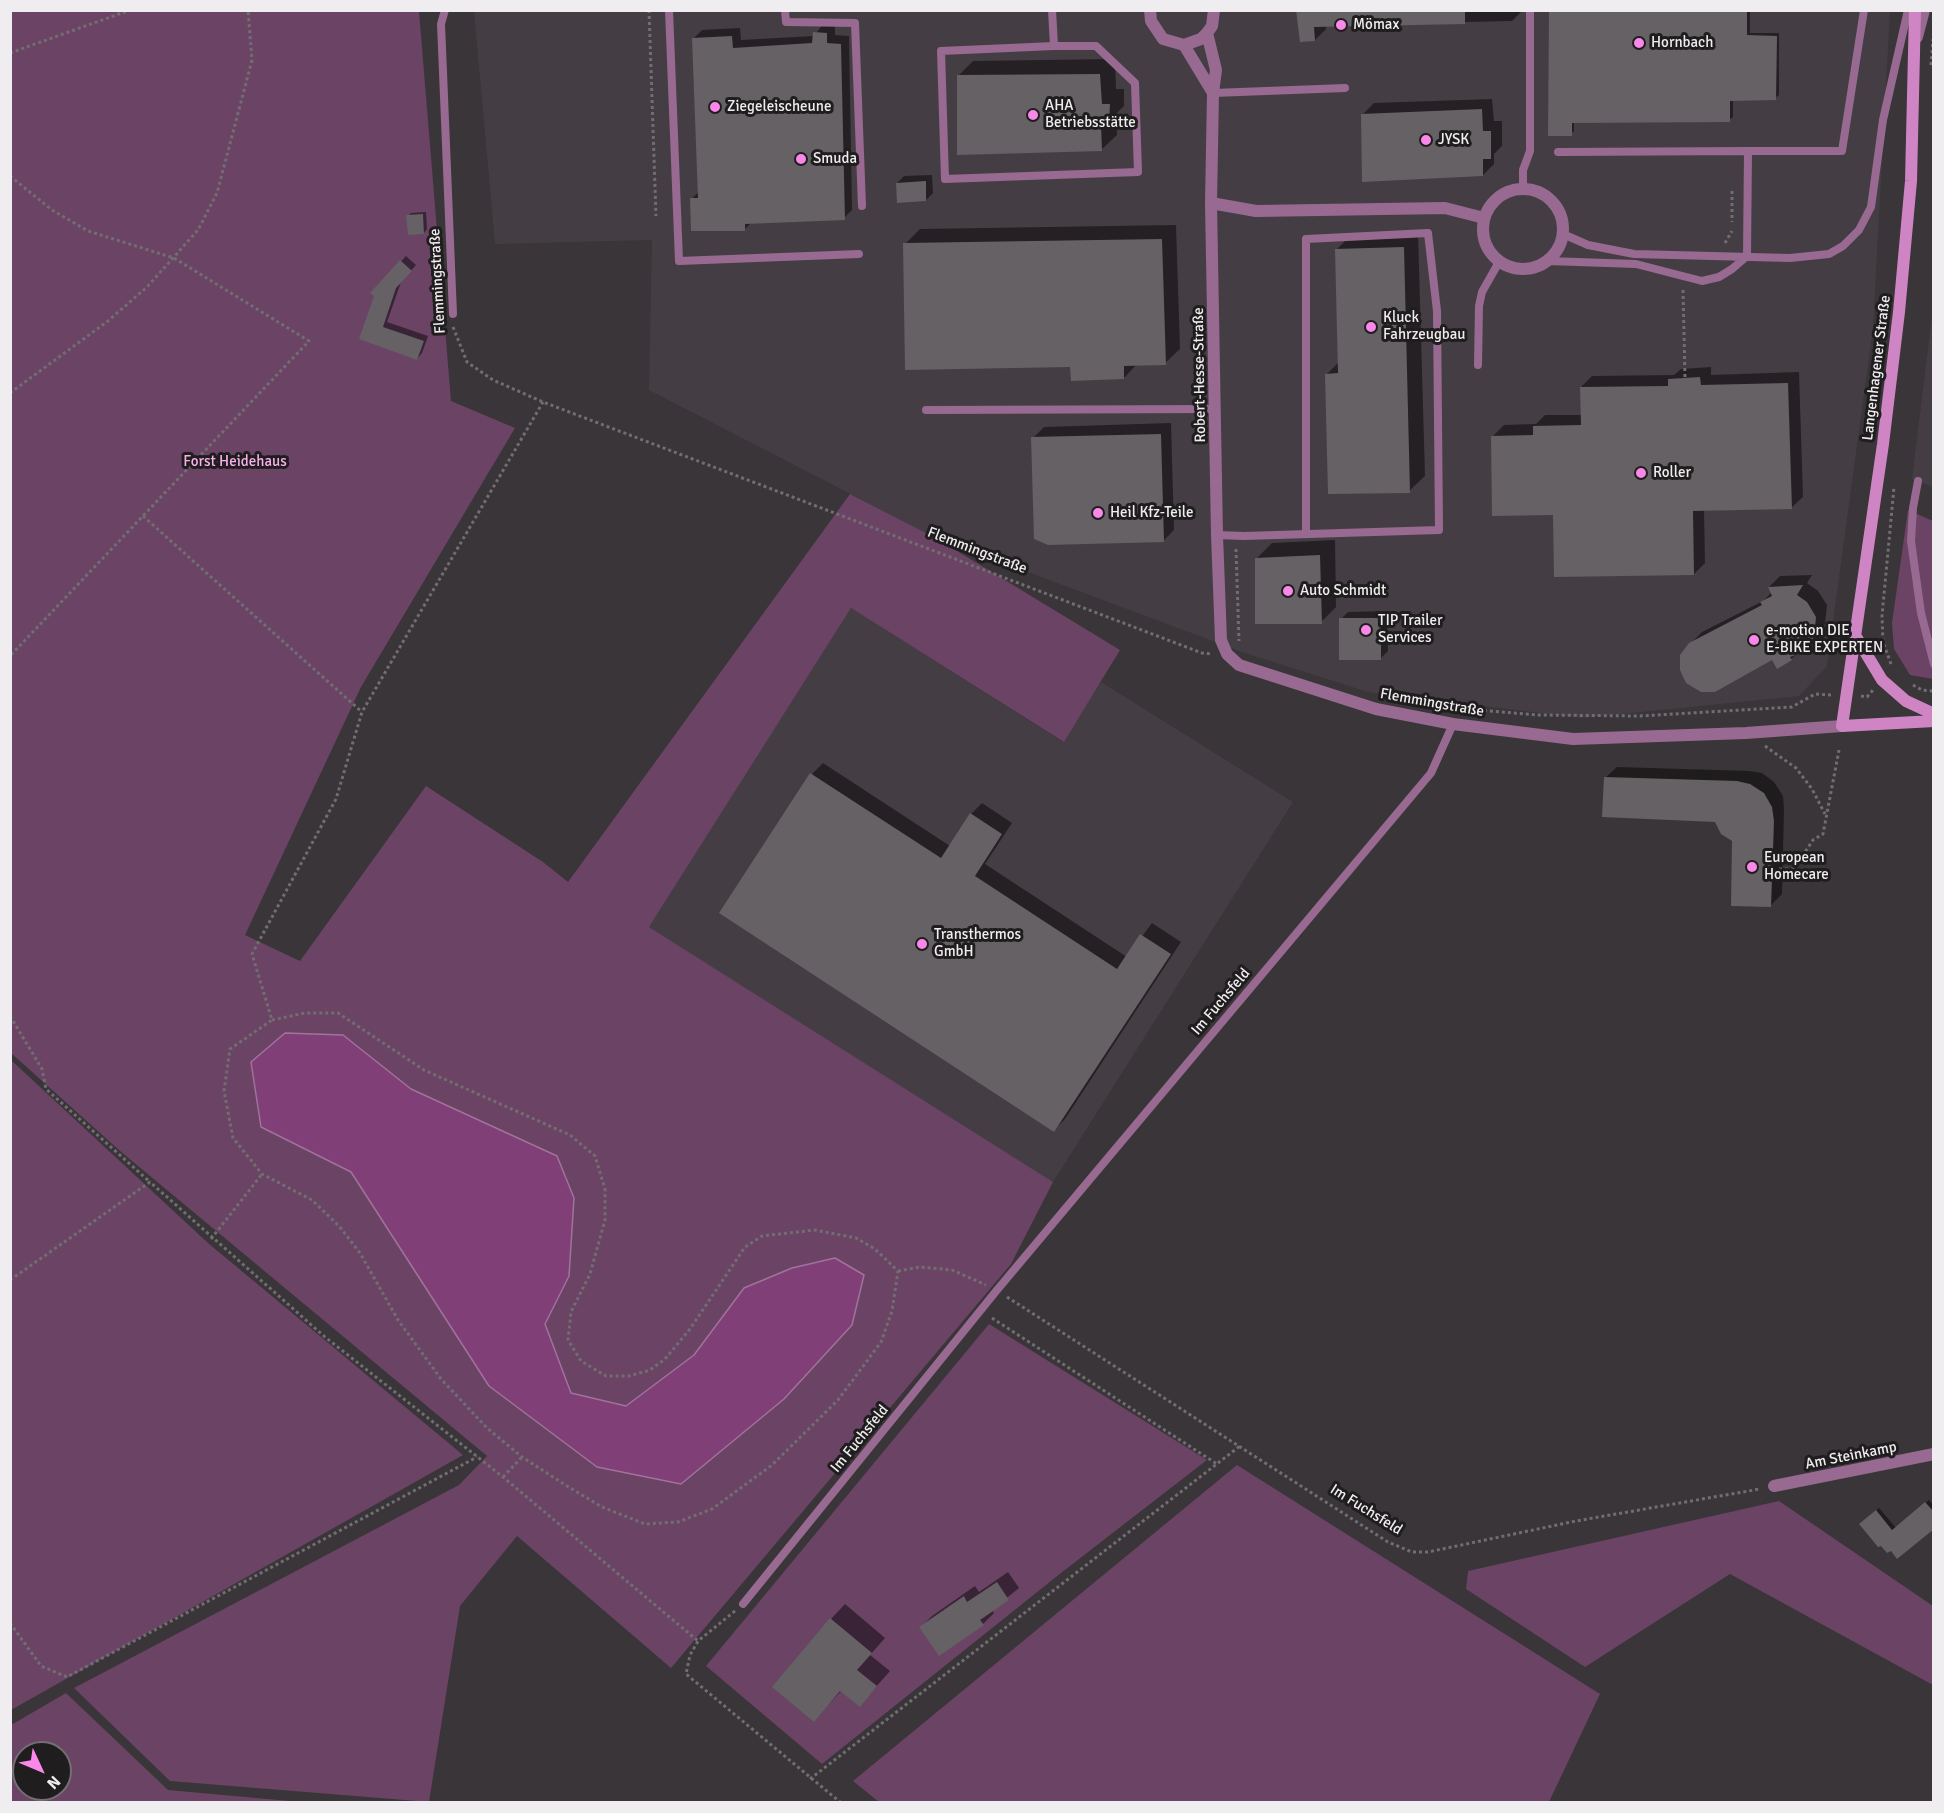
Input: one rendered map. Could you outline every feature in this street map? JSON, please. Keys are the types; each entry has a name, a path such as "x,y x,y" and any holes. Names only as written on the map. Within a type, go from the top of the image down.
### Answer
{"street":[{"path":"1150,10 1151,21 1163,39 1184,45 1201,39 1207,33 1212,26 1214,10"},
{"name":"Langenhagener Straße","path":"1842,726 1899,312 1911,182 1915,10"},
{"path":"1915,44 1924,10"},
{"name":"Robert-Hesse-Straße","path":"1207,33 1216,70 1213,93 1211,203 1217,535 1221,640 1227,654"},
{"path":"1184,45 1213,93"},
{"path":"1523,188 1542,192 1556,205 1563,234 1559,248 1548,261 1536,267 1522,269 1499,262 1486,245 1482,232 1484,218 1490,205 1500,195 1523,188"},
{"path":"1211,203 1256,211 1445,208 1484,218"},
{"path":"1855,635 1882,680 1906,701 1934,714"},
{"name":"Flemmingstraße","path":"1227,654 1239,665 1376,709 1453,724 1573,739 1746,733 1842,726"},
{"path":"1842,726 1934,720"},
{"name":"Am Steinkamp","path":"1774,1486 1934,1454"}],"lane":[{"name":"Flemmingstraße","path":"445,10 441,24 453,314"},
{"path":"669,10 679,261 859,254"},
{"path":"785,10 786,22 855,23 862,206"},
{"path":"1052,10 1054,46"},
{"path":"1523,188 1523,170 1530,151 1530,10"},
{"path":"1558,152 1842,151 1864,10"},
{"path":"1563,234 1588,245 1634,254 1790,258 1829,254 1843,246 1859,230 1870,207 1883,120 1908,10"},
{"path":"1054,46 1096,46 1135,83 1138,172 945,179 941,51 1054,46"},
{"path":"1213,93 1345,88"},
{"path":"1748,151 1748,256"},
{"path":"1217,535 1236,536 1306,534 1439,530 1437,311 1428,233 1306,239 1306,534"},
{"path":"1548,261 1636,264 1702,281 1719,277 1748,256"},
{"path":"1478,365 1479,306 1482,292 1499,262"},
{"path":"926,410 1215,409"},
{"path":"1918,481 1911,541 1921,614 1934,664"},
{"name":"Im Fuchsfeld","path":"743,1604 997,1290 1431,773 1453,724"}],"path":[{"path":"10,53 129,10"},
{"path":"10,393 108,321 147,287 198,230 217,193 252,60 248,10"},
{"path":"649,10 656,216"},
{"path":"10,176 52,210 88,231 174,258 309,340 10,656"},
{"name":"Flemmingstraße","path":"453,314 455,338 466,362 493,380 543,402 1202,653 1227,654"},
{"path":"272,1020 252,954 336,799 362,712 543,402"},
{"path":"1463,709 1539,715 1640,716 1792,707 1815,693 1867,697 1882,680 1894,671 1883,642 1882,616 1895,476"},
{"path":"143,516 362,712"},
{"path":"1236,536 1239,647"},
{"path":"1907,681 1922,690 1934,691"},
{"path":"1746,733 1796,768 1812,789 1826,815"},
{"path":"1779,869 1794,869 1813,840 1823,834 1839,750"},
{"path":"305,1013 338,1013 424,1070 570,1135 595,1156 605,1189 605,1221 590,1274 571,1312 568,1340 581,1361 606,1376 629,1376 650,1371 665,1359 690,1329 745,1247 762,1236 815,1230 856,1238 875,1250 898,1271 892,1311 881,1342 838,1400 772,1465 712,1509 678,1522 645,1524 602,1507 522,1456 487,1428 441,1379 398,1320 360,1253 339,1226 312,1200 262,1174 233,1138 224,1092 230,1049 272,1020 305,1013"},
{"path":"10,1016 42,1069 46,1089 211,1239 325,1337 503,1477 698,1641"},
{"path":"211,1239 262,1174"},
{"path":"10,1280 150,1182"},
{"path":"898,1271 920,1267 952,1270 997,1290"},
{"name":"Im Fuchsfeld","path":"997,1290 1388,1542 1412,1552 1428,1552 1576,1521 1774,1486"},
{"path":"980,1311 1217,1464"},
{"path":"810,1779 1240,1446"},
{"path":"503,1477 522,1456"},
{"path":"10,1623 13,1631 41,1666 67,1677 477,1457"},
{"path":"743,1604 698,1641 690,1655 686,1674 840,1803"}],"shaded area":[{"path":"474,11 1890,11 1873,328 1827,666 1799,696 1582,718 1368,692 1245,653 934,537 649,390 652,240 495,244"},
{"path":"1933,308 1933,487 1912,479"},
{"path":"851,608 1063,742 1101,682 1293,802 1053,1182 649,927"},
{"path":"285,1033 343,1035 411,1089 557,1156 574,1198 569,1276 545,1324 571,1393 626,1406 694,1355 744,1288 792,1268 835,1258 864,1275 852,1325 784,1399 681,1484 597,1467 489,1386 351,1172 261,1127 251,1062"}],"green space":[{"name":"Forst Heidehaus","path":"11,11 419,11 451,401 515,428 361,687 245,935 300,961 426,786 543,862 568,882 850,494 934,537 1120,650 1064,742 851,608 649,927 1053,1182 1011,1264 671,1668 517,1536 460,1606 429,1802 170,1781 74,1688 459,1485 487,1456 120,1151 11,1053","holes":["343,1035 411,1089 557,1156 569,1276 545,1324 571,1393 626,1406 694,1355 744,1288 852,1325 784,1399 681,1484 489,1386 351,1172"]},
{"path":"1908,510 1933,521 1933,679 1910,675 1894,649 1892,623"},
{"path":"11,1060 208,1243 463,1455 11,1710"},
{"path":"989,1324 1207,1460 822,1764 706,1666"},
{"path":"1237,1465 1600,1694 1549,1802 879,1802 853,1781"},
{"path":"1779,1501 1933,1606 1933,1685 1730,1574 1585,1667 1466,1589 1468,1571"},
{"path":"66,1693 168,1790 301,1802 11,1802 11,1725"}],"building":[{"name":"Mömax","path":"1296,10 1465,10 1465,24 1314,27 1315,41 1300,42"},
{"name":"Hornbach","path":"1549,10 1747,10 1747,35 1777,36 1776,100 1730,101 1730,122 1572,123 1572,136 1548,136"},
{"path":"813,32 827,33 827,43 841,44 845,220 745,224 745,231 691,231 690,198 698,198 692,38 732,36 733,48 812,43"},
{"name":"AHA Betriebsstätte","path":"1100,74 1102,104 1110,104 1109,123 1101,124 1102,151 957,155 957,75"},
{"name":"JYSK","path":"1482,109 1483,131 1491,131 1491,159 1483,159 1483,176 1362,182 1361,114"},
{"path":"926,181 926,201 897,203 896,183"},
{"path":"423,214 424,234 408,235 406,215"},
{"path":"1162,239 1166,365 1124,366 1124,379 1071,381 1070,367 905,370 903,243"},
{"name":"Kluck Fahrzeugbau","path":"1404,247 1410,493 1328,494 1325,374 1338,373 1335,249"},
{"path":"400,260 412,271 396,288 383,327 424,341 417,360 359,339 374,296 370,293"},
{"name":"Roller","path":"1700,377 1701,385 1788,383 1792,509 1693,511 1694,575 1554,577 1553,515 1492,516 1491,436 1533,435 1533,426 1581,425 1580,387 1668,386 1668,379"},
{"name":"Heil Kfz-Teile","path":"1161,434 1164,542 1048,545 1034,539 1031,437"},
{"name":"Auto Schmidt","path":"1320,555 1322,624 1255,624 1255,558"},
{"name":"e-motion DIE E-BIKE EXPERTEN","path":"1803,585 1797,595 1807,602 1816,617 1814,637 1803,652 1790,657 1792,660 1777,669 1772,660 1715,692 1701,692 1686,683 1680,670 1680,655 1689,643 1762,605 1760,602 1772,596 1768,587"},
{"path":"1339,618 1381,618 1381,660 1339,660"},
{"name":"Transthermos GmbH","path":"810,773 941,858 970,813 1002,834 975,876 1117,969 1140,934 1171,954 1054,1132 719,913"},
{"name":"European Homecare","path":"1604,777 1737,781 1750,784 1764,793 1772,807 1774,821 1771,907 1731,906 1732,841 1721,834 1715,822 1602,817"},
{"path":"1925,1502 1934,1512 1934,1529 1897,1559 1891,1551 1887,1553 1881,1546 1878,1547 1859,1524 1876,1510 1892,1530"},
{"path":"997,1582 1009,1600 980,1620 984,1625 939,1656 919,1627 964,1596 967,1602"},
{"path":"830,1618 872,1653 857,1670 877,1686 860,1707 840,1691 814,1722 772,1687"}],"place":[{"name":"Mömax","path":"1341,25"},
{"name":"Hornbach","path":"1639,43"},
{"name":"Ziegeleischeune","path":"715,107"},
{"name":"AHA Betriebsstätte","path":"1033,115"},
{"name":"JYSK","path":"1426,140"},
{"name":"Smuda","path":"801,159"},
{"name":"Kluck Fahrzeugbau","path":"1371,327"},
{"name":"Roller","path":"1641,473"},
{"name":"Heil Kfz-Teile","path":"1098,513"},
{"name":"Auto Schmidt","path":"1288,591"},
{"name":"TIP Trailer Services","path":"1366,630"},
{"name":"e-motion DIE E-BIKE EXPERTEN","path":"1754,640"},
{"name":"European Homecare","path":"1752,867"},
{"name":"Transthermos GmbH","path":"922,944"}]}
